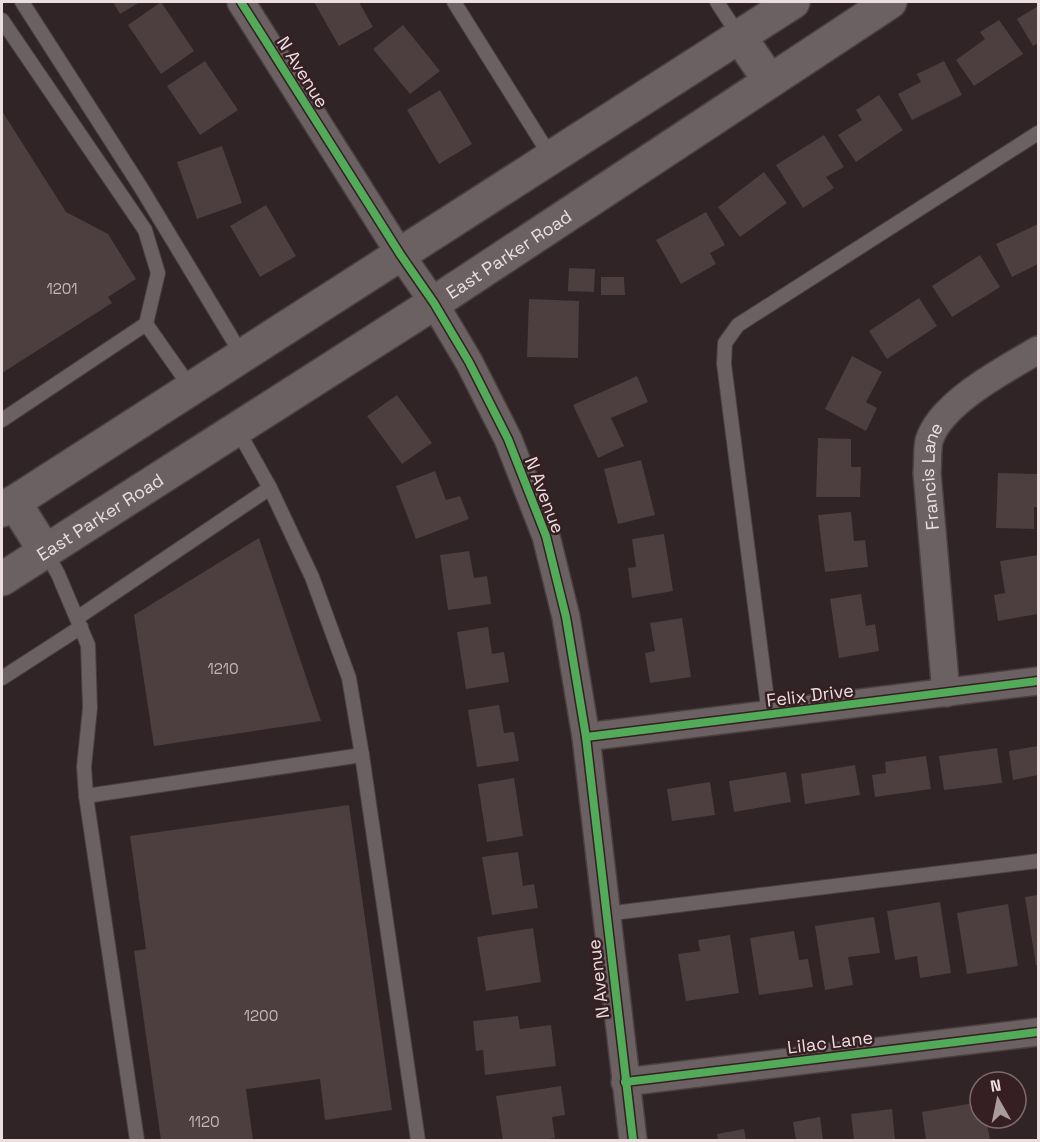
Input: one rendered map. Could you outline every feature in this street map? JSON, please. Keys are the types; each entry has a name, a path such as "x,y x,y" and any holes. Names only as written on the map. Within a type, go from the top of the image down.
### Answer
{"main road":[{"path":"45,552 8,502 191,388 793,2"},
{"name":"East Parker Road","path":"2,579 434,303 890,2"},
{"path":"739,36 770,81"}],"street":[{"name":"N Avenue","path":"241,2 400,254 434,303 469,362 508,439 546,536 566,617 586,737 633,1140"},
{"name":"Francis Lane","path":"946,693 927,473 929,440 946,413 986,381 1038,350"},
{"name":"Felix Drive","path":"586,737 1038,681"},
{"name":"Lilac Lane","path":"625,1082 1038,1032"}],"lane":[{"path":"22,2 140,186 242,355"},
{"path":"453,2 550,157"},
{"path":"717,2 739,36"},
{"path":"2,20 145,230 158,273 146,324 2,420"},
{"path":"769,715 724,364 725,343 738,325 1038,133"},
{"path":"146,324 191,388"},
{"path":"237,429 270,489 312,577 349,678 418,1140"},
{"path":"2,678 270,489"},
{"path":"45,552 58,574 88,645 90,708 84,767 86,796 137,1140"},
{"path":"86,796 362,755"},
{"path":"605,914 1038,861"}],"building":[{"path":"113,2 140,2 120,14"},
{"path":"161,2 194,51 161,74 128,25"},
{"path":"314,2 359,2 373,27 339,46"},
{"path":"1038,6 1038,43 1033,46 1017,19"},
{"path":"999,20 1023,54 974,86 956,60 985,39 980,32"},
{"path":"403,25 440,71 410,94 373,49"},
{"path":"205,61 238,110 200,135 167,86"},
{"path":"944,61 962,95 912,120 898,94 921,82 917,74"},
{"path":"440,90 472,144 439,164 407,110"},
{"path":"879,95 903,130 856,162 838,135 862,120 856,110"},
{"path":"2,111 66,212 108,234 136,279 108,297 112,303 2,373"},
{"path":"824,135 844,167 826,177 834,188 803,208 776,165"},
{"path":"222,146 242,203 197,219 177,162"},
{"path":"764,172 787,203 740,237 718,207"},
{"path":"266,205 296,256 260,277 230,226"},
{"path":"706,212 725,245 710,253 716,264 681,284 656,240"},
{"path":"1038,224 1038,264 1012,277 996,244"},
{"path":"980,255 1000,287 952,317 932,286"},
{"path":"569,268 595,269 594,292 568,291"},
{"path":"601,277 624,277 625,295 601,295"},
{"path":"919,298 937,326 887,359 869,331"},
{"path":"529,299 579,301 578,358 527,357"},
{"path":"852,356 882,372 866,402 877,408 866,431 825,409"},
{"path":"637,376 648,402 611,418 624,446 598,458 573,405"},
{"path":"397,395 432,443 402,464 367,416"},
{"path":"818,438 851,439 851,467 861,467 860,497 816,497"},
{"path":"641,460 655,515 618,524 604,469"},
{"path":"435,471 446,500 460,496 469,519 416,539 396,486"},
{"path":"998,473 1038,474 1038,507 1034,507 1034,529 996,528"},
{"path":"851,512 854,541 865,540 868,567 825,572 818,515"},
{"path":"664,534 673,591 632,598 628,568 636,567 632,539"},
{"path":"259,538 321,721 154,746 134,615"},
{"path":"469,551 474,578 487,576 491,604 448,610 440,555"},
{"path":"1038,555 1038,614 998,621 994,595 1005,593 1000,561"},
{"path":"861,594 866,626 875,624 879,651 839,658 830,599"},
{"path":"682,618 691,677 650,683 645,653 655,651 650,623"},
{"path":"488,627 492,654 504,652 509,682 466,689 457,632"},
{"path":"499,705 504,733 514,732 519,761 477,767 468,710"},
{"path":"1038,746 1038,775 1013,780 1009,751"},
{"path":"997,748 1002,783 944,790 939,756"},
{"path":"926,756 931,789 875,797 872,775 886,773 885,762"},
{"path":"855,765 860,795 805,804 801,774"},
{"path":"786,772 791,802 734,812 729,781"},
{"path":"514,778 523,836 487,842 478,784"},
{"path":"710,782 715,815 672,821 667,789"},
{"path":"349,805 392,1110 325,1120 320,1079 246,1089 253,1140 161,1140 134,951 146,949 130,836"},
{"path":"518,852 523,886 534,884 538,908 492,915 482,857"},
{"path":"1038,895 1038,965 1036,965 1025,897"},
{"path":"940,902 951,973 920,978 917,956 895,960 887,911"},
{"path":"1008,904 1018,966 967,974 957,913"},
{"path":"874,917 880,953 848,957 853,985 825,990 815,926"},
{"path":"533,928 541,982 486,991 477,937"},
{"path":"794,931 799,960 808,959 813,987 759,995 750,938"},
{"path":"730,935 739,993 686,1001 678,954 700,951 698,940"},
{"path":"518,1016 520,1029 551,1025 556,1066 485,1075 483,1050 476,1051 473,1021"},
{"path":"561,1086 565,1115 552,1117 555,1138 503,1140 496,1096"},
{"path":"968,1104 968,1130 988,1130 990,1140 926,1140 922,1112"},
{"path":"892,1109 895,1140 854,1140 851,1114"},
{"path":"820,1117 823,1140 796,1140 793,1122"},
{"path":"744,1129 746,1140 718,1140 717,1134"}],"cycle path":[{"path":"241,2 400,254 434,303 469,362 508,439 546,536 566,617 586,737 633,1140"},
{"path":"586,737 1038,681"},
{"path":"625,1082 1038,1032"}]}
